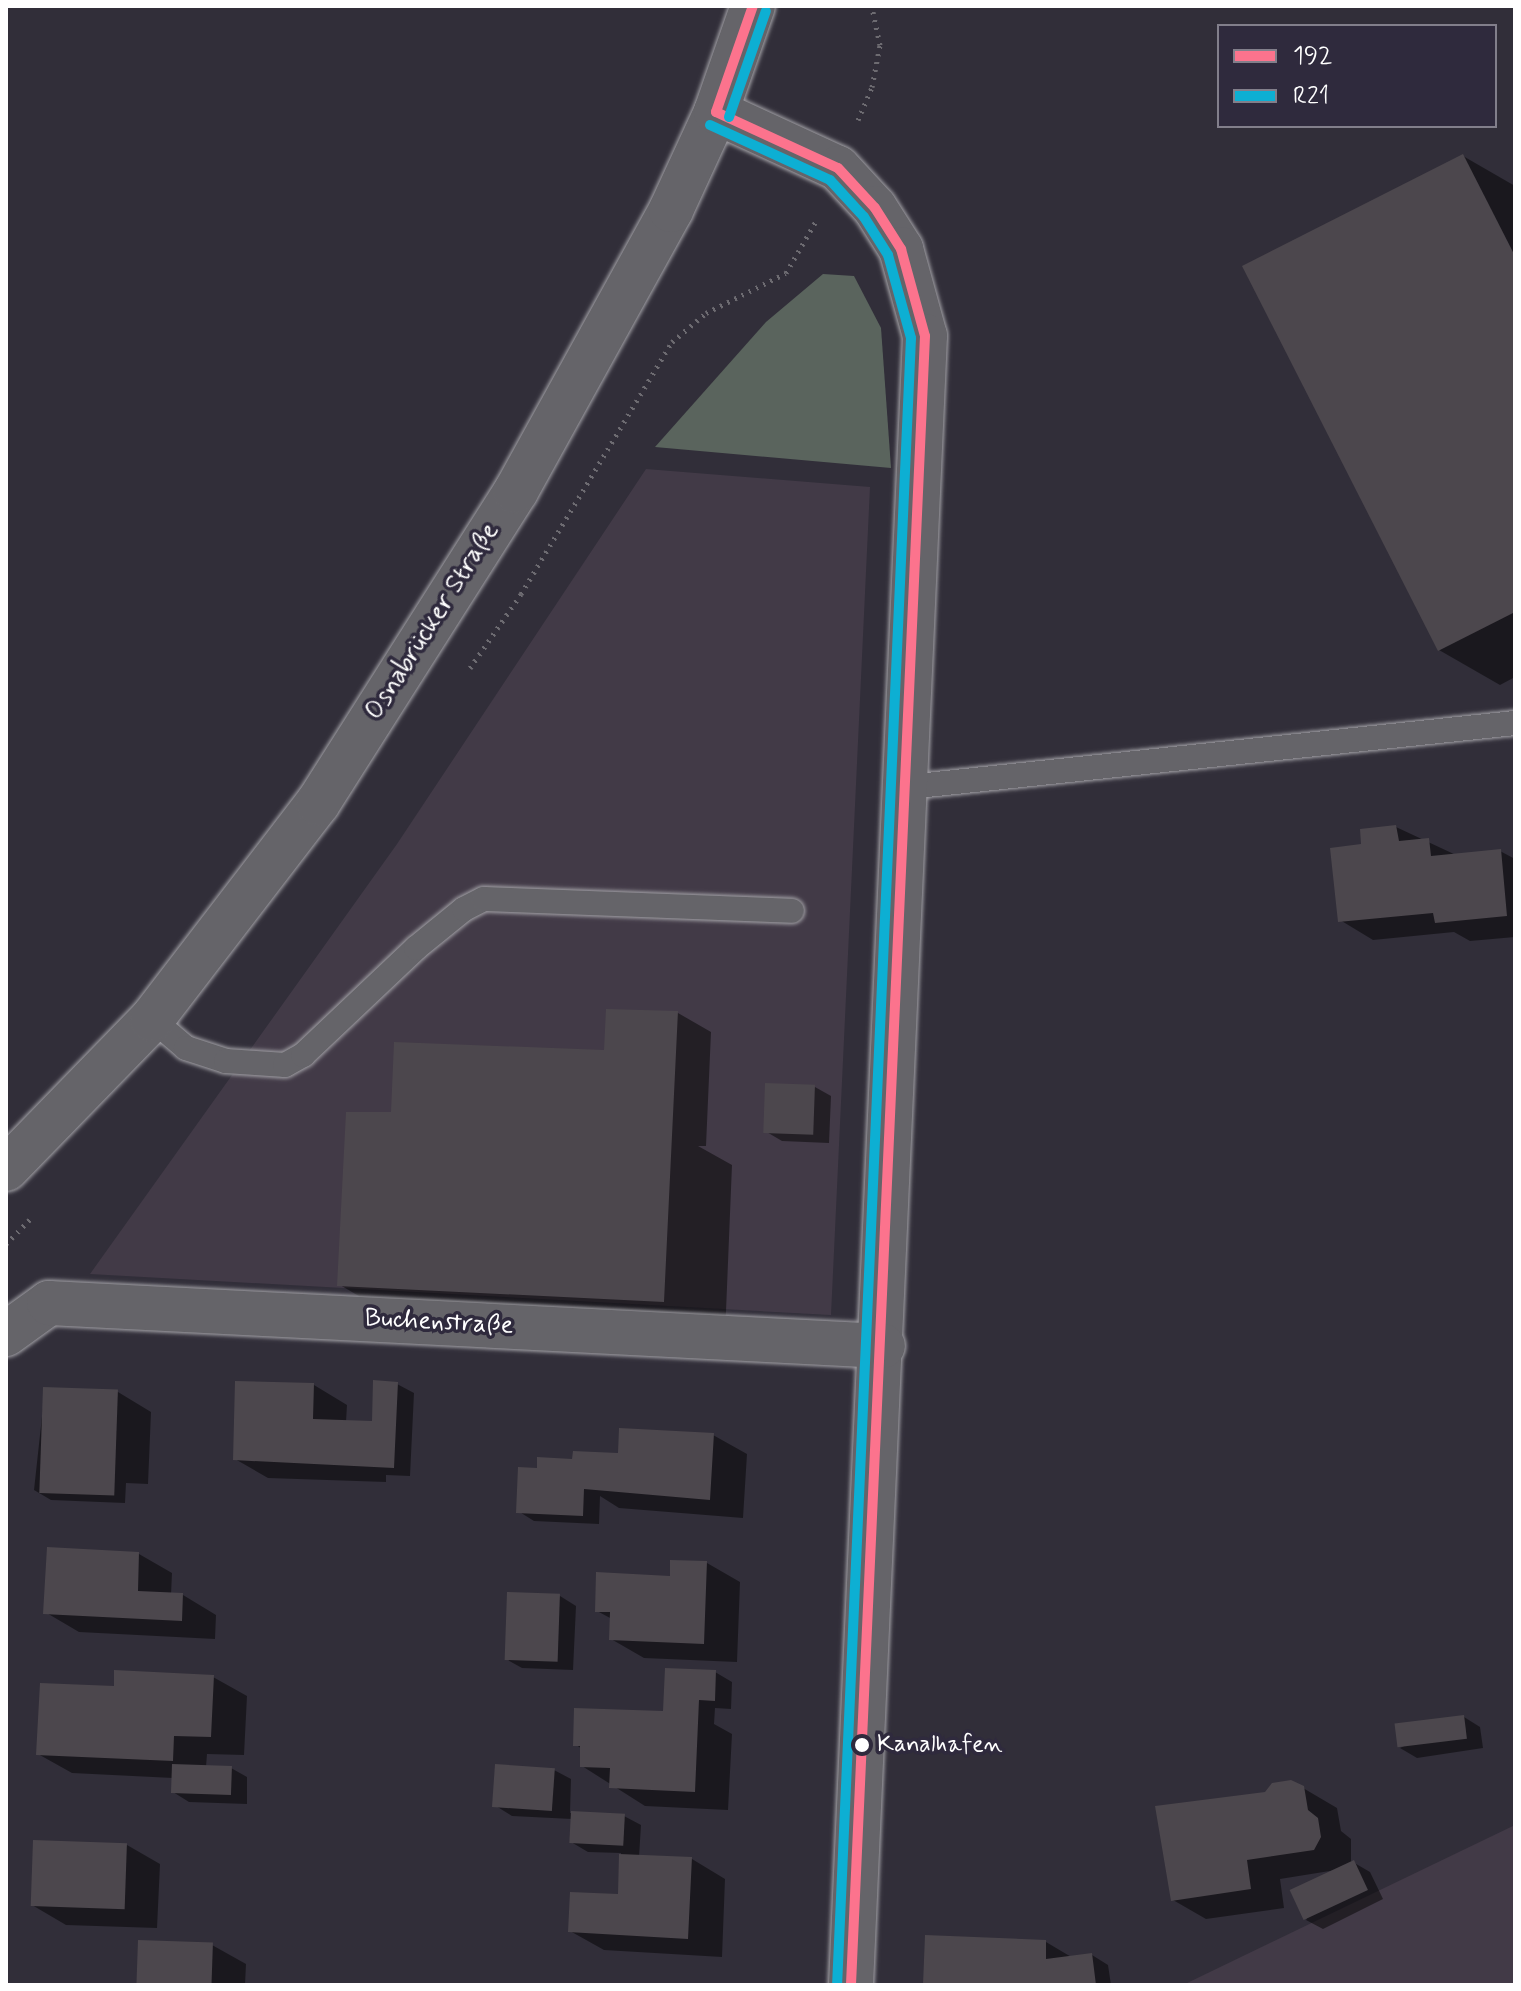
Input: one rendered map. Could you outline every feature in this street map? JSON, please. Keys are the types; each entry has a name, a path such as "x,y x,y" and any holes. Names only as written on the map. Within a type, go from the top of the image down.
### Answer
{"street":[{"name":"Osnabrücker Straße","path":"6,1169 152,1019 318,803 516,491 671,210 716,112 753,6"},
{"path":"716,112 838,168 875,208 901,249 925,336 883,1346 851,1985"},
{"name":"Buchenstraße","path":"6,1334 49,1303 883,1346"}],"lane":[{"path":"908,787 1515,723"},
{"path":"152,1019 186,1048 268,1068 285,1065 303,1055 416,948 464,909 484,899 792,911"}],"path":[{"path":"838,168 872,87 880,45 872,6"}],"shaded area":[{"path":"823,274 854,276 881,328 891,468 655,447 766,322"},
{"path":"646,469 870,487 831,1315 90,1274 397,844"},
{"path":"1515,1825 1515,1985 1183,1985"}],"building":[{"path":"1463,154 1515,256 1515,612 1438,651 1242,266"},
{"path":"1396,825 1399,841 1429,838 1431,856 1501,849 1507,916 1435,923 1433,913 1338,922 1330,848 1361,844 1360,829"},
{"path":"606,1009 678,1011 664,1302 337,1286 346,1112 391,1112 394,1042 604,1050"},
{"path":"765,1083 815,1085 813,1135 763,1133"},
{"path":"373,1380 398,1382 394,1468 233,1460 235,1381 314,1383 313,1419 372,1421"},
{"path":"43,1387 118,1390 114,1496 39,1493"},
{"path":"619,1428 714,1433 710,1500 584,1489 583,1516 516,1513 518,1467 537,1468 537,1457 572,1459 573,1451 618,1453"},
{"path":"47,1547 139,1552 138,1591 183,1593 182,1621 43,1614"},
{"path":"670,1560 707,1561 704,1644 609,1640 610,1612 595,1612 596,1572 670,1576"},
{"path":"507,1592 560,1594 558,1662 505,1660"},
{"path":"665,1668 716,1670 715,1701 699,1700 695,1792 609,1788 610,1768 580,1767 580,1746 573,1746 574,1708 663,1711"},
{"path":"114,1670 214,1675 211,1737 174,1736 173,1761 36,1755 40,1683 114,1686"},
{"path":"1464,1715 1467,1739 1397,1747 1395,1724"},
{"path":"172,1764 232,1766 231,1795 171,1793"},
{"path":"495,1764 555,1768 552,1811 492,1807"},
{"path":"1291,1780 1304,1786 1308,1810 1318,1818 1321,1837 1314,1850 1247,1860 1251,1889 1171,1901 1155,1806 1265,1792 1272,1783"},
{"path":"571,1811 625,1814 623,1846 569,1843"},
{"path":"33,1840 127,1843 125,1909 31,1906"},
{"path":"619,1854 692,1857 688,1939 568,1932 570,1892 618,1894"},
{"path":"1354,1860 1368,1890 1304,1920 1290,1890"},
{"path":"925,1935 1046,1940 1046,1959 1092,1953 1096,1985 923,1985"},
{"path":"138,1940 213,1943 211,1985 136,1985"}],"transit line":[{"name":"192","path":"716,112 753,6"},
{"name":"R21","path":"729,117 766,11"},
{"name":"192","path":"716,112 838,168 875,208 901,249 925,336 851,1985"},
{"name":"R21","path":"710,125 830,180 864,217 888,255 911,338 837,1984"}],"place":[{"name":"Kanalhafen","path":"862,1745"}]}
